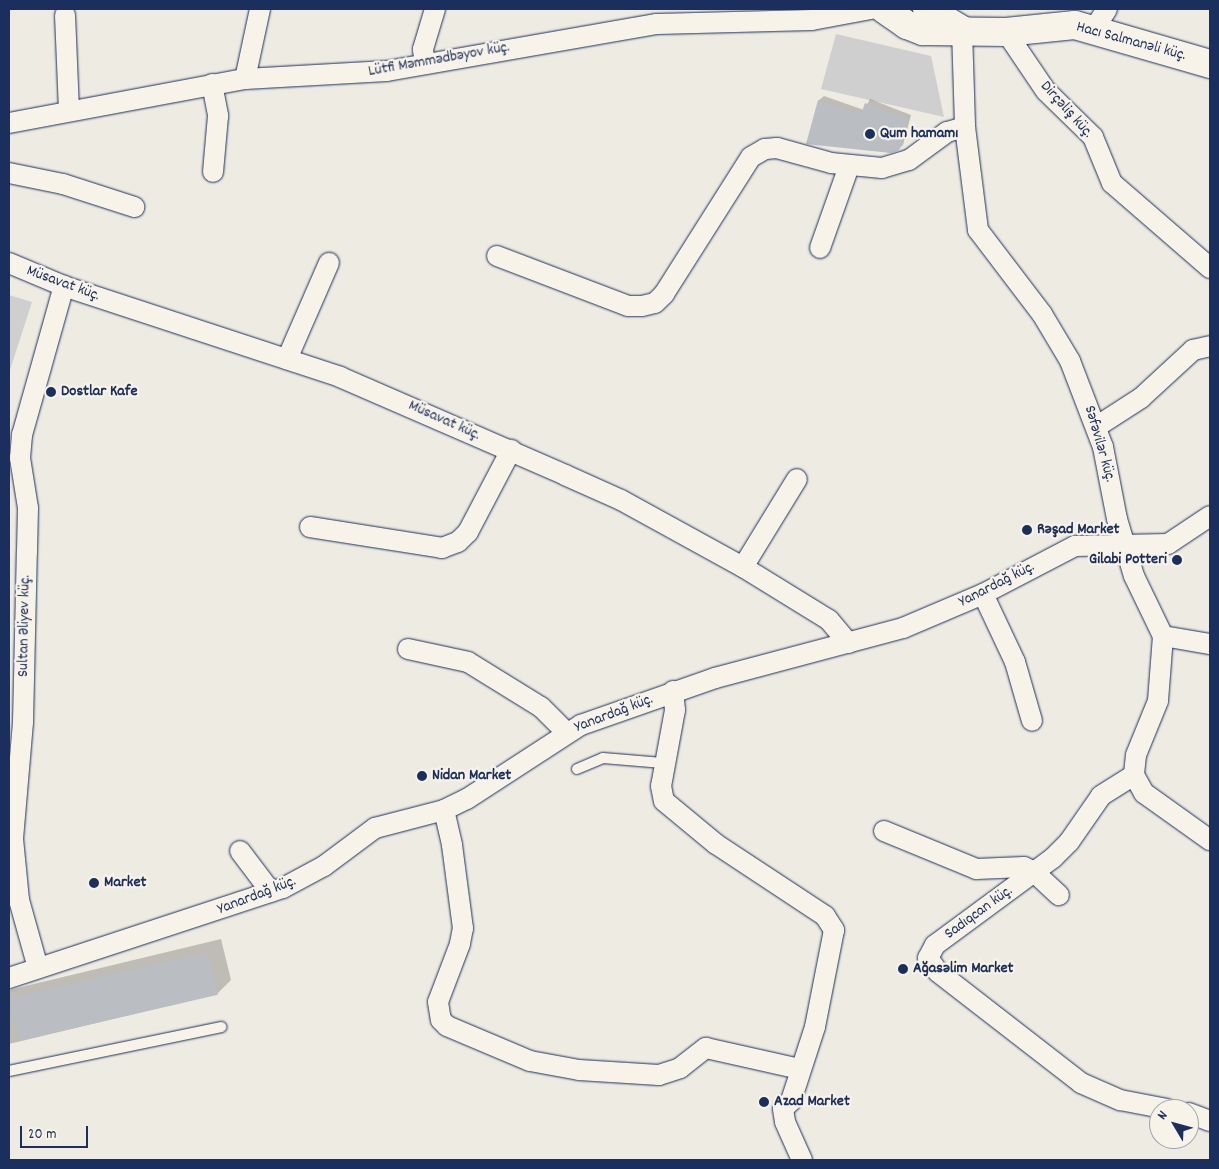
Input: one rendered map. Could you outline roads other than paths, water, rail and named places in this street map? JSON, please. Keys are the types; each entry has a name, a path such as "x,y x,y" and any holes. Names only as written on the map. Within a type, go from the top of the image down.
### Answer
{"street":[{"path":"245,79 260,9"},
{"path":"425,64 423,49 435,9"},
{"name":"Lütfi Məmmədbəyov küç.","path":"9,123 212,84 245,79 357,74 657,24 812,20 871,9"},
{"name":"Hacı Salmanəli küç.","path":"884,9 916,29 1006,32 1101,19 1210,64"},
{"path":"928,9 962,30"},
{"path":"65,15 69,110"},
{"name":"Səfəvilər küç.","path":"962,30 965,127 978,230 1056,336 1096,427 1107,463 1125,546 1140,592 1163,636"},
{"name":"Dirçəliş küç.","path":"1006,32 1046,91 1093,137 1112,183 1210,268"},
{"path":"212,84 218,116 213,172"},
{"path":"497,256 628,306 642,306 655,303 664,294 751,157 765,149 777,148 868,169 899,164 922,152 947,132 965,127"},
{"path":"820,248 849,166"},
{"path":"9,173 63,184 134,207"},
{"name":"Müsavat küç.","path":"9,263 64,286 287,359 382,393 511,450 621,500 743,567 824,616 848,643"},
{"path":"287,359 329,264"},
{"name":"Sultan Əliyev küç.","path":"38,968 19,900 13,839 23,722 27,552 27,499 20,458 22,435 64,286"},
{"path":"1096,427 1153,388 1194,350 1210,346"},
{"path":"310,527 442,548 458,542 468,532 511,450"},
{"path":"743,567 797,479"},
{"name":"Yanardağ küç.","path":"9,978 271,892 310,875 376,828 444,810 468,799 566,732 673,691 903,628 983,594 1075,546 1168,544 1210,516"},
{"path":"983,594 1015,662 1032,721"},
{"path":"1210,644 1163,636 1158,701 1136,755 1134,775 1144,793 1210,840"},
{"path":"408,649 468,662 541,707 566,732"},
{"path":"673,691 675,710 663,763 661,786 664,801 674,812 825,916 834,930 820,1006 791,1101 783,1109 785,1122 802,1160"},
{"name":"Sadıqcan küç.","path":"1134,775 1101,796 1069,842 1034,872 934,945 928,958 931,965 1081,1083 1120,1100 1149,1106"},
{"path":"444,810 452,845 462,928 460,944 438,1002 441,1020 447,1026 530,1061 579,1070 664,1074 680,1068 706,1048 800,1069"},
{"path":"884,830 976,869 1024,868 1034,872 1059,895"},
{"path":"240,851 271,892"}],"lane":[{"path":"577,769 603,758 663,763"},
{"path":"9,1071 221,1027"}],"place":[{"name":"Qum hamamı","path":"870,134"},
{"name":"Dostlar Kafe","path":"51,392"},
{"name":"Rəşad Market","path":"1027,530"},
{"name":"Gilabi Potteri","path":"1177,560"},
{"name":"Nidan Market","path":"422,776"},
{"name":"Market","path":"94,883"},
{"name":"Ağasəlim Market","path":"903,969"},
{"name":"Azad Market","path":"764,1102"}]}
